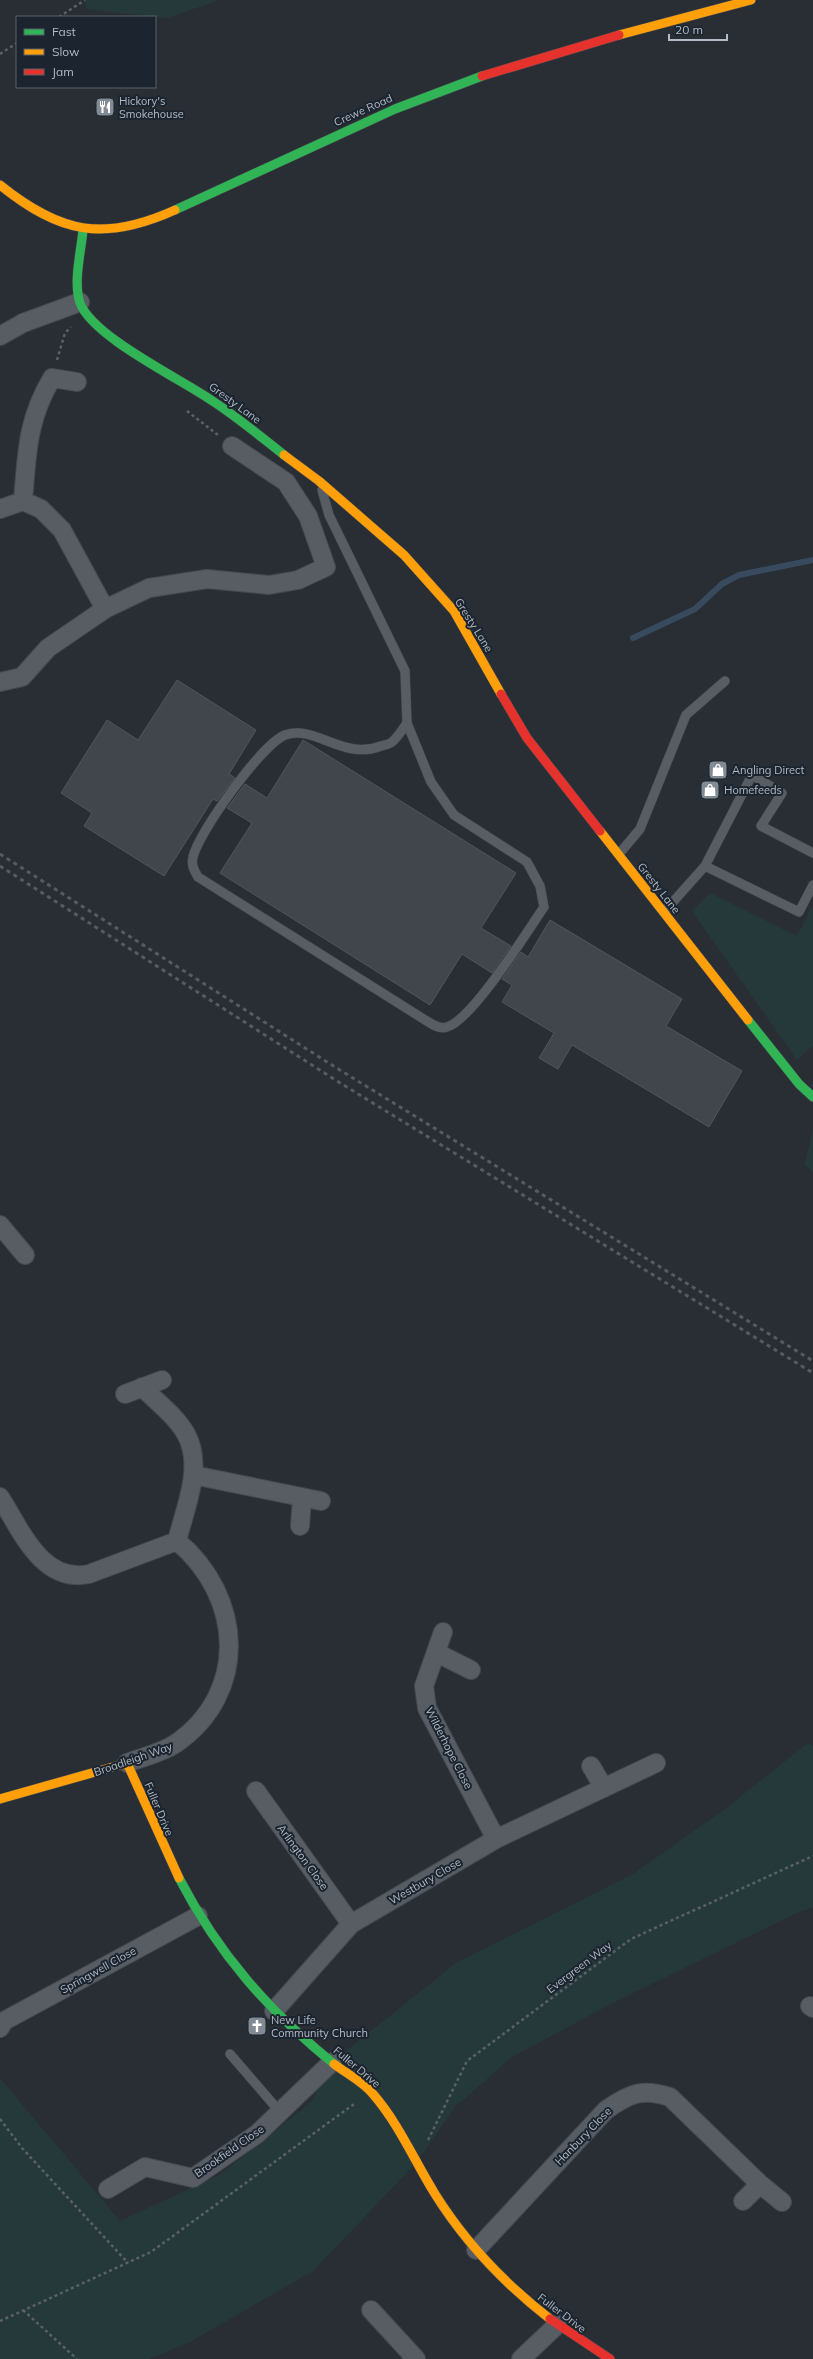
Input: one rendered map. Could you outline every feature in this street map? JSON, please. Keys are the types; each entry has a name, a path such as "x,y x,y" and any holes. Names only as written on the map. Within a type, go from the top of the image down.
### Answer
{"street":[{"name":"Crewe Road","path":"0,185 36,210 54,220 83,230 117,229 153,218 369,120 474,78 751,0"},
{"path":"0,336 23,322 83,308 78,280 83,230"},
{"name":"Gresty Lane","path":"83,308 106,334 212,400 320,481 404,555 454,611 527,738 618,856 799,1084 813,1097"},
{"path":"22,501 28,437 39,400 52,378 77,382"},
{"path":"0,682 22,677 48,648 105,609 149,588 207,579 269,585 298,580 326,567 308,516 286,482 232,446"},
{"path":"0,509 22,501 41,509 62,530 105,609"},
{"path":"0,1225 25,1255"},
{"path":"125,1394 162,1380"},
{"path":"0,1497 44,1563 63,1574 80,1576 88,1574 177,1541 193,1476 193,1454 186,1434 142,1387"},
{"path":"193,1476 320,1501"},
{"path":"300,1526 302,1498"},
{"name":"Broadleigh Way","path":"0,1799 127,1763 173,1745 187,1735 210,1709 224,1677 229,1641 227,1621 222,1603 204,1568 192,1554 177,1541"},
{"name":"Wilderhope Close","path":"442,1632 437,1653 424,1686 427,1708 496,1839"},
{"path":"437,1653 471,1670"},
{"name":"Fuller Drive","path":"127,1763 156,1832 198,1916 233,1966 274,2011 332,2062 371,2092 401,2131 441,2203 476,2250 512,2288 557,2325 610,2359"},
{"name":"Westbury Close","path":"274,2011 351,1924 496,1839 656,1763"},
{"path":"590,1766 604,1788"},
{"name":"Arlington Close","path":"256,1791 351,1924"},
{"name":"Springwell Close","path":"1,2022 198,1916"},
{"name":"Brookfield Close","path":"108,2189 145,2167 193,2178 257,2134 332,2062"},
{"name":"Hanbury Close","path":"476,2250 606,2110 624,2098 641,2092 653,2091 670,2097 760,2184 782,2202"},
{"path":"743,2201 760,2184"},
{"path":"372,2310 416,2359"},
{"path":"521,2359 557,2325"}],"lane":[{"path":"320,481 329,515 405,671 407,723 431,782 454,815 526,862 540,886 544,907 494,981 455,1023 445,1028 435,1026 422,1018 198,876 192,868 193,857 199,842 242,774 285,735 304,732 348,749 372,750 392,743 407,723"},
{"path":"618,856 640,829 686,714 725,681"},
{"path":"663,913 705,866 752,775 782,793 761,826 813,853"},
{"path":"705,866 799,912 813,885"},
{"path":"230,2054 280,2112"}],"path":[{"path":"60,16 85,0"},
{"path":"0,54 16,45"},
{"path":"52,378 65,333 83,308"},
{"name":"Evergreen Way","path":"418,2162 467,2061 631,1939 813,1856"},
{"path":"0,2321 151,2252 371,2092"},
{"path":"0,2119 22,2148 128,2263"},
{"path":"23,2310 77,2359"}],"shaded area":[{"path":"86,0 220,0 167,18 86,9"},
{"path":"710,893 797,936 813,905 813,1046 797,1060 692,911"},
{"path":"813,1127 813,1172 805,1164"},
{"path":"808,1743 813,1746 813,1908 801,1911 611,2004 512,2057 455,2107 417,2162 313,2271 190,2342 149,2359 0,2359 0,2078 120,2221 221,2174 311,2102 332,2062 456,1963 633,1874 725,1809"}],"building":[{"path":"177,680 256,730 229,774 235,778 217,801 213,799 164,876 84,826 92,813 61,793 107,720 138,740"},
{"path":"303,740 516,873 481,928 511,946 492,973 462,954 430,1005 220,873 252,823 227,808 245,784 267,798"},
{"path":"550,920 682,999 666,1026 742,1071 709,1127 572,1045 558,1069 539,1058 554,1033 502,1002 512,985 502,979 521,952 528,957"}],"waterway":[{"path":"633,638 695,609 722,584 739,575 813,560"}],"railway":[{"path":"0,854 335,1067 813,1361"},
{"path":"0,866 337,1081 813,1373"}],"traffic: fast":[{"path":"175,210 395,109 482,76"},
{"path":"83,230 77,286 80,303 88,316 101,329 119,343 220,406 284,455"},
{"path":"748,1020 799,1084 813,1097"},
{"path":"179,1878 194,1906 211,1932 247,1980 266,2002 310,2044 334,2064"}],"traffic: slow":[{"path":"619,35 751,0"},
{"path":"0,185 43,214 63,223 84,228 105,229 126,226 150,220 175,210"},
{"path":"284,455 319,481 404,555 454,611 501,694"},
{"path":"600,831 748,1020"},
{"path":"0,1799 127,1763 179,1878"},
{"path":"334,2064 364,2085 373,2094 399,2130 435,2194 459,2229 502,2277 533,2306 550,2319"}],"traffic: jam":[{"path":"482,76 619,35"},
{"path":"501,694 527,738 600,831"},
{"path":"550,2319 610,2359"}],"place":[{"name":"Hickory's Smokehouse","path":"105,107"},
{"name":"Angling Direct","path":"718,770"},
{"name":"Homefeeds","path":"710,790"},
{"name":"New Life Community Church","path":"257,2026"}]}
